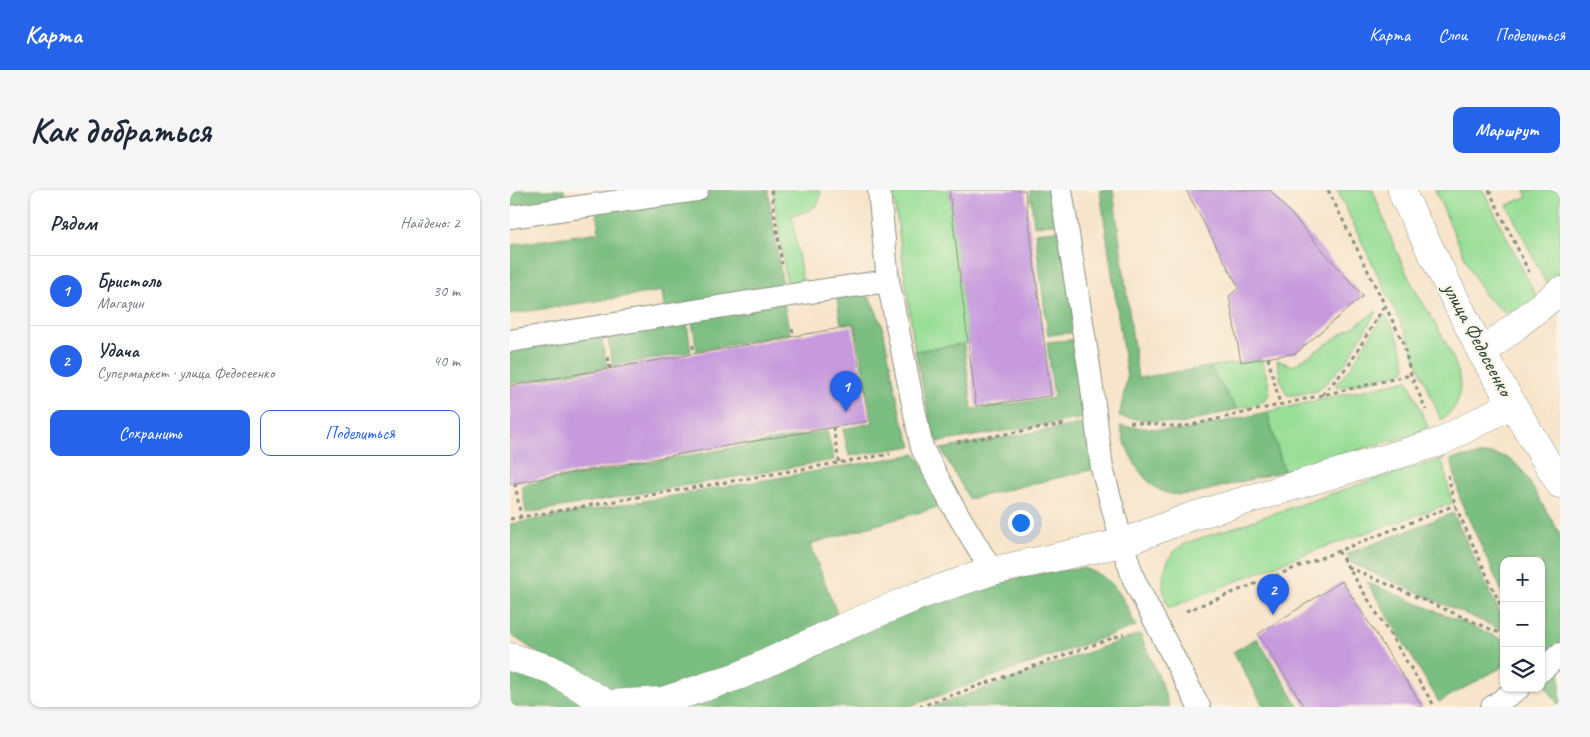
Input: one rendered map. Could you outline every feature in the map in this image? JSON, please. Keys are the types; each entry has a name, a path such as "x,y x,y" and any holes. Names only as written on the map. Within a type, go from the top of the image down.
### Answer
{"street":[{"name":"улица Федосеенко","path":"1402,190 1482,353 1560,484"},
{"path":"1482,353 1552,297"},
{"path":"510,657 550,669 608,706 663,702 741,675 842,628 918,596 992,572 1122,543 1190,516 1440,442 1512,404"}],"lane":[{"path":"510,217 698,190"},
{"path":"878,190 888,281 922,448 951,503 992,572"},
{"path":"1061,190 1090,373 1102,468 1122,543 1134,580 1199,707"},
{"path":"510,341 804,292 888,281"},
{"path":"1545,667 1560,654"},
{"path":"1492,707 1513,692"}],"path":[{"path":"1328,190 1403,342 1411,375 1440,442 1455,505 1500,604"},
{"path":"1489,190 1552,297"},
{"path":"1322,395 1349,365 1385,306"},
{"path":"1268,358 1280,404"},
{"path":"833,427 839,462"},
{"path":"515,483 521,518"},
{"path":"1338,551 1435,707"},
{"path":"1348,567 1500,633"}],"green space":[{"path":"510,190 564,190 566,206 510,214"},
{"path":"712,190 768,190 784,294 665,315 662,291 510,314 510,245 599,232 596,207"},
{"path":"773,190 820,190 819,202 816,205 808,211 792,215 804,291 788,293"},
{"path":"893,190 949,190 969,343 915,351"},
{"path":"1030,190 1057,190 1062,223 1034,226"},
{"path":"1100,190 1113,190 1138,378 1209,367 1237,409 1181,424 1119,417 1127,378"},
{"path":"1337,190 1373,190 1390,237 1406,271 1448,347 1458,374 1459,396 1453,409 1441,420 1409,340"},
{"path":"1435,190 1483,190 1538,300 1516,312 1507,313 1484,295 1470,269"},
{"path":"1525,190 1560,190 1560,283 1550,291 1507,205 1527,197"},
{"path":"1063,230 1079,332 1048,335 1035,233"},
{"path":"860,293 870,298 882,324 901,417 912,446 849,456 843,429 873,423 854,324 841,324 837,299"},
{"path":"783,299 790,334 697,351 691,315"},
{"path":"1377,311 1344,365 1318,391 1287,395 1281,381 1277,360 1293,366"},
{"path":"1384,314 1396,332 1401,346 1406,367 1403,372 1340,388 1336,387 1336,384 1351,367"},
{"path":"686,315 691,352 613,366 606,329"},
{"path":"600,330 607,367 510,384 510,345"},
{"path":"1080,339 1092,417 938,442 932,431 915,351 964,344 972,409 1054,398 1047,342"},
{"path":"1261,359 1269,387 1267,398 1264,401 1237,409 1209,367"},
{"path":"1408,380 1428,427 1409,436 1284,471 1267,412"},
{"path":"1267,412 1284,471 1184,495 1161,491 1144,477 1131,457 1120,426 1181,431"},
{"path":"1092,422 1099,468 969,499 941,449"},
{"path":"827,431 834,460 526,513 522,485"},
{"path":"916,454 945,505 810,544 839,619 740,670 638,696 602,686 541,655 510,634 510,524"},
{"path":"1491,454 1505,457 1514,462 1523,471 1560,534 1560,648 1545,662 1545,557 1500,557 1500,587 1461,502 1451,459"},
{"path":"1442,460 1452,503 1302,555 1169,608 1164,592 1164,575 1169,558 1181,546 1350,488"},
{"path":"1453,513 1500,613 1500,629 1351,563 1347,554"},
{"path":"1082,568 1103,576 1110,582 1122,597 1136,626 907,707 666,707 930,604 990,585 1051,572"},
{"path":"1367,582 1500,638 1500,668 1439,702"},
{"path":"1140,634 1161,682 1169,707 932,707"},
{"path":"1257,638 1299,707 1264,707 1233,652"},
{"path":"1560,664 1560,707 1545,684 1545,677"},
{"path":"510,669 542,677 594,707 510,707"}],"building":[{"path":"949,190 1025,190 1051,396 976,406"},
{"path":"1186,190 1270,190 1363,296 1296,353 1241,362 1229,296 1239,288"},
{"path":"852,326 869,421 510,484 510,386"},
{"path":"1342,581 1423,707 1305,707 1258,634"}],"place":[{"name":"Бристоль","path":"846,412"},
{"name":"Удача","path":"1273,615"}]}
